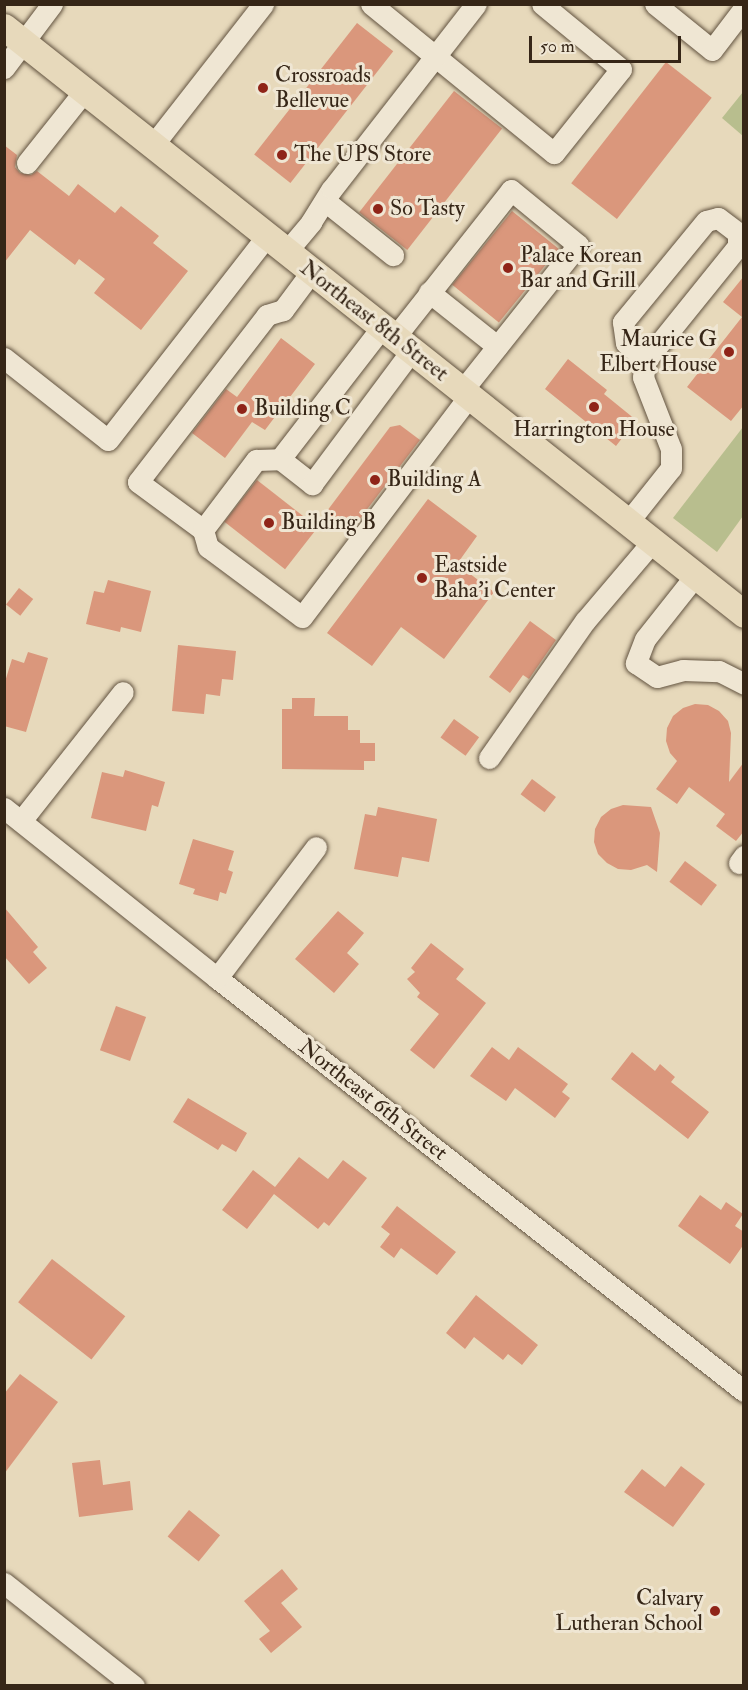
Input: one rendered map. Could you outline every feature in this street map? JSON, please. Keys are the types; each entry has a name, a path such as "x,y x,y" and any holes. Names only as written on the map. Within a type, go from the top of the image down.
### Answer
{"main road":[{"name":"Northeast 8th Street","path":"14,34 744,614"}],"street":[{"path":"4,68 14,34 52,4"},
{"path":"153,145 263,4"},
{"path":"371,4 554,153 621,69 542,4"},
{"path":"4,358 108,440 277,244 325,201 476,4"},
{"path":"655,4 712,50 744,8"},
{"path":"27,163 84,90"},
{"path":"203,530 256,460 280,459 312,484 396,338 429,291 511,190 578,245 497,346 466,393 302,617 208,547 203,530 138,482 267,315 283,310 312,271"},
{"path":"325,201 393,255"},
{"path":"628,522 671,468 671,449 643,377 646,360 738,246 738,233 718,218 706,221 623,322 626,343 646,360"},
{"path":"429,291 497,346"},
{"path":"280,459 396,338"},
{"path":"489,758 585,621 652,542"},
{"path":"695,576 645,639 636,663 657,677 683,670 719,671 744,684"},
{"path":"13,814 123,692"},
{"name":"Northeast 6th Street","path":"13,814 217,978 744,1391"},
{"path":"217,978 316,847"},
{"path":"4,1583 134,1686"}],"green space":[{"path":"743,92 743,136 722,118"},
{"path":"743,427 743,516 717,552 673,518"}],"building":[{"path":"357,23 393,51 290,183 254,155"},
{"path":"666,62 712,98 617,219 571,183"},
{"path":"454,91 502,129 407,250 359,212"},
{"path":"4,145 17,155 15,167 20,173 31,175 37,171 69,196 78,184 115,213 121,206 159,236 153,243 188,271 141,330 94,293 105,279 79,259 75,265 30,230 4,263"},
{"name":"Palace Korean Bar and Grill","path":"512,211 559,249 499,323 452,285"},
{"name":"Maurice G Elbert House","path":"744,276 744,405 731,421 687,387 742,317 723,302"},
{"name":"Building C","path":"281,338 315,364 265,430 252,422 225,458 192,433 226,389 237,397"},
{"name":"Harrington House","path":"568,359 607,390 604,394 636,420 616,446 545,389"},
{"name":"Building A","path":"400,425 420,440 349,533 324,515 390,427"},
{"name":"Building B","path":"257,480 318,527 285,569 224,522"},
{"name":"Eastside Baha'i Center","path":"428,499 477,536 457,564 494,592 444,659 401,627 372,666 327,633"},
{"path":"108,580 151,591 141,632 121,627 120,632 86,624 94,591 104,593"},
{"path":"19,588 33,599 20,616 6,605"},
{"path":"530,621 556,640 529,679 523,675 510,693 489,677"},
{"path":"178,645 236,651 233,680 222,679 220,696 206,694 204,714 172,711"},
{"path":"28,652 48,658 26,732 4,726 4,685 12,659 24,663"},
{"path":"292,698 315,698 314,716 348,716 348,730 360,730 360,743 375,743 375,761 364,761 364,770 282,769 282,709 292,709"},
{"path":"695,704 708,705 719,711 728,721 731,733 729,782 744,762 744,831 736,841 716,826 725,814 689,787 677,804 656,789 677,761 670,753 666,741 667,728 673,716 683,708"},
{"path":"454,719 479,737 466,756 440,738"},
{"path":"125,770 165,782 158,807 152,805 146,831 91,818 102,772 123,777"},
{"path":"532,779 556,797 545,812 521,794"},
{"path":"623,805 651,807 660,833 657,872 647,865 631,870 618,869 598,854 594,842 595,829 601,817 611,809"},
{"path":"378,807 437,819 429,862 402,857 398,877 354,869 365,814 376,816"},
{"path":"193,839 234,851 228,870 233,872 226,894 220,892 218,901 193,894 195,889 179,884"},
{"path":"685,861 717,885 701,906 669,882"},
{"path":"4,907 38,947 33,952 47,968 29,984 4,956"},
{"path":"338,911 364,933 347,953 359,964 334,993 295,959"},
{"path":"431,943 464,969 456,979 486,1003 434,1069 410,1050 439,1014 417,997 420,993 407,979 415,972 411,968"},
{"path":"116,1006 146,1017 130,1061 100,1050"},
{"path":"492,1047 509,1060 518,1047 568,1084 562,1092 570,1098 555,1118 515,1088 506,1101 470,1076"},
{"path":"632,1052 655,1071 660,1064 675,1077 671,1082 709,1112 688,1139 611,1079"},
{"path":"188,1098 247,1133 236,1152 222,1144 218,1150 173,1122"},
{"path":"299,1157 328,1179 343,1160 367,1178 329,1226 324,1222 318,1229 274,1194 247,1229 222,1210 253,1170 275,1187"},
{"path":"700,1195 721,1210 726,1202 743,1214 735,1226 744,1232 744,1244 730,1264 678,1226"},
{"path":"397,1206 456,1252 437,1275 401,1248 394,1258 380,1247 390,1234 381,1227"},
{"path":"52,1259 125,1316 91,1360 18,1302"},
{"path":"476,1295 538,1345 522,1365 508,1354 503,1360 474,1337 465,1349 446,1333"},
{"path":"20,1374 58,1402 4,1474 4,1394"},
{"path":"100,1460 103,1485 130,1481 133,1510 79,1517 72,1463"},
{"path":"681,1466 705,1484 673,1527 624,1492 642,1469 665,1487"},
{"path":"189,1510 220,1535 199,1562 168,1536"},
{"path":"282,1569 298,1589 281,1603 302,1627 271,1653 259,1639 270,1631 244,1601"}],"place":[{"name":"Crossroads Bellevue","path":"263,88"},
{"name":"The UPS Store","path":"282,155"},
{"name":"So Tasty","path":"378,209"},
{"name":"Palace Korean Bar and Grill","path":"508,268"},
{"name":"Maurice G Elbert House","path":"729,352"},
{"name":"Harrington House","path":"594,407"},
{"name":"Building C","path":"242,409"},
{"name":"Building A","path":"375,480"},
{"name":"Building B","path":"269,523"},
{"name":"Eastside Baha'i Center","path":"422,578"},
{"name":"Calvary Lutheran School","path":"715,1611"}]}
